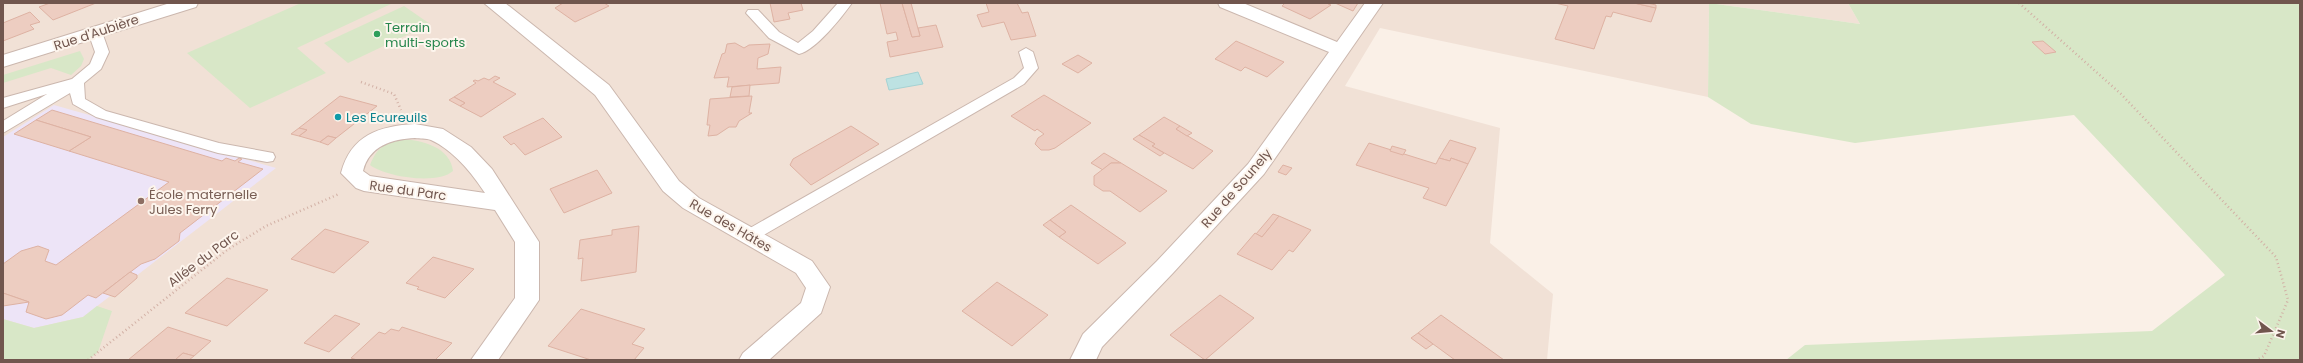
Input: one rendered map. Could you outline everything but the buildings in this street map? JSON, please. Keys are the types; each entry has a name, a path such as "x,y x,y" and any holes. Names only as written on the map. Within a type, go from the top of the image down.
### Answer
{"street":[{"name":"Rue d'Aubière","path":"3,61 95,32 153,8 189,3"},
{"name":"Rue des Hâtes","path":"493,3 602,90 671,186 691,203 804,267 818,287 812,306 798,321 752,360"},
{"path":"1227,3 1340,50"},
{"name":"Rue de Sounely","path":"1083,360 1092,341 1165,267 1256,169 1374,3"},
{"name":"Rue du Parc","path":"484,360 527,300 527,242 484,174 463,152 436,134 410,131 392,132 371,143 356,157 352,173 364,183 502,203"}],"lane":[{"path":"754,13 774,35 799,50 818,34 845,3"},
{"path":"3,128 77,82 96,66 102,52 95,32"},
{"path":"749,236 1019,81 1031,72 1032,65 1026,52"},
{"path":"3,104 37,92 77,82"},
{"path":"77,82 78,101 101,114 218,148 267,157"}],"path":[{"path":"2019,3 2121,94 2201,176 2276,257 2288,300 2264,356 2257,360"},
{"path":"361,82 394,94 410,131"},
{"name":"Allée du Parc","path":"88,360 226,250 266,226 364,183"}],"shaded area":[{"path":"3,3 1709,3 1708,97 1380,28 1345,86 1500,128 1490,243 1553,294 1547,360 3,360"},
{"path":"1709,3 1848,3 1860,24"},
{"name":"École maternelle Jules Ferry","path":"54,105 276,168 83,317 34,328 3,319 3,137"}],"green space":[{"path":"301,3 393,3 297,48 326,73 250,108 187,53"},
{"path":"1709,3 1860,24 1848,3 2300,3 2300,360 1786,360 1805,345 2152,331 2225,275 2074,115 1855,143 1751,124 1708,97"},
{"name":"Terrain multi-sports","path":"404,6 430,24 348,63 324,43"},
{"path":"80,51 84,59 81,66 71,75 51,68 3,83 3,75"},
{"path":"401,139 418,141 434,146 447,156 453,171 436,178 412,178 387,173 370,165 378,150 385,145"},
{"path":"97,306 112,311 98,352 88,360 3,360 3,319 34,328 83,317"}],"water":[{"path":"918,72 923,84 889,90 886,79"}],"place":[{"name":"Terrain multi-sports","path":"377,34"},
{"name":"Les Ecureuils","path":"338,117"},
{"name":"École maternelle Jules Ferry","path":"141,201"}]}
